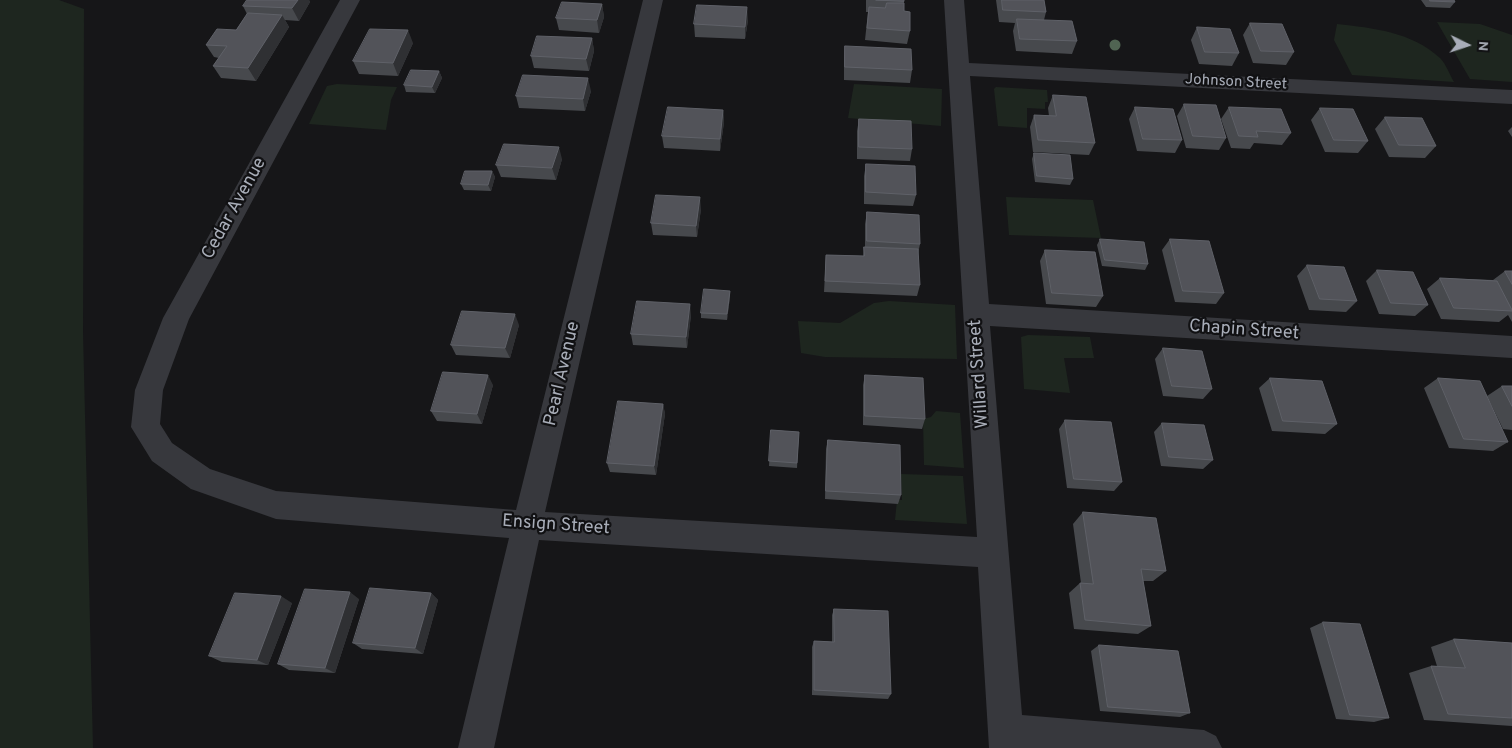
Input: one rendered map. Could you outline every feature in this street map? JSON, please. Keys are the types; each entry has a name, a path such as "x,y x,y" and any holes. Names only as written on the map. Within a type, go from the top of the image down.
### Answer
{"street":[{"name":"Cedar Avenue","path":"145,427 150,390 176,318 350,0"},
{"name":"Pearl Avenue","path":"476,748 527,525 653,0"},
{"name":"Willard Street","path":"954,0 1006,740"},
{"name":"Johnson Street","path":"959,69 1512,97"},
{"name":"Chapin Street","path":"976,314 1512,347"},
{"name":"Ensign Street","path":"145,427 162,452 201,479 276,505 527,525 993,553"},
{"path":"1006,740 1204,748"}],"shaded area":[{"path":"0,0 59,0 84,9 83,332 93,748 0,748"},
{"path":"1437,22 1480,24 1512,35 1512,82 1470,79"},
{"path":"1337,24 1392,33 1417,42 1440,58 1454,82 1352,75 1334,40"},
{"path":"337,84 397,87 391,100 386,130 309,124 327,86"},
{"path":"854,84 942,89 941,126 848,118"},
{"path":"996,87 1047,90 1048,102 1045,102 1045,109 1027,108 1027,128 998,126 994,89"},
{"path":"1006,197 1093,200 1101,238 1009,235"},
{"path":"889,301 955,305 957,359 825,357 801,353 798,321 840,323 874,303"},
{"path":"1028,335 1090,337 1094,358 1064,358 1070,393 1024,389 1021,337"},
{"path":"936,411 960,413 964,468 924,465 923,419 931,417"},
{"path":"901,474 963,476 967,524 895,520 897,500 902,500"}],"building":[{"path":"247,0 298,0 292,8 243,6"},
{"path":"1002,0 1044,0 1046,12 1003,10"},
{"path":"1454,0 1455,2 1430,1"},
{"path":"562,2 602,4 597,20 556,18"},
{"path":"887,3 904,3 904,11 910,12 910,31 867,28 869,7 885,8"},
{"path":"697,5 747,7 745,27 694,24"},
{"path":"248,13 282,15 248,68 213,66 227,46 206,45 217,29 236,30"},
{"path":"1017,19 1072,21 1077,41 1020,39"},
{"path":"1250,23 1282,24 1294,52 1261,51"},
{"path":"1197,27 1230,29 1239,53 1205,52"},
{"path":"370,29 408,30 393,63 353,61"},
{"path":"537,36 592,38 586,59 531,56"},
{"path":"845,46 911,49 912,70 845,67"},
{"path":"411,70 439,71 432,87 404,85"},
{"path":"523,75 588,78 583,99 516,96"},
{"path":"1053,95 1086,97 1095,143 1038,140 1034,115 1056,116"},
{"path":"1184,104 1216,105 1226,138 1193,136"},
{"path":"668,107 723,110 720,139 662,136"},
{"path":"1135,107 1173,109 1182,140 1143,139"},
{"path":"1229,107 1281,109 1291,133 1256,131 1258,137 1239,136"},
{"path":"1320,108 1353,109 1368,141 1334,140"},
{"path":"1385,117 1422,118 1436,146 1399,145"},
{"path":"859,119 911,121 912,149 859,147"},
{"path":"504,144 559,147 552,168 496,165"},
{"path":"1034,153 1070,155 1073,179 1037,176"},
{"path":"866,164 915,166 916,195 866,192"},
{"path":"465,171 492,171 488,185 461,184"},
{"path":"656,195 700,197 696,226 651,223"},
{"path":"867,212 919,215 920,244 867,241"},
{"path":"1100,239 1144,242 1148,264 1105,260"},
{"path":"1170,239 1209,241 1224,293 1183,291"},
{"path":"864,247 918,249 920,285 825,281 826,255 864,256"},
{"path":"1045,250 1095,252 1103,296 1052,293"},
{"path":"1307,265 1344,267 1357,301 1320,299"},
{"path":"1377,270 1413,272 1428,305 1391,303"},
{"path":"1505,271 1512,271 1512,284"},
{"path":"1440,278 1497,281 1512,311 1454,308"},
{"path":"704,289 730,291 727,314 701,313"},
{"path":"637,301 690,304 686,337 631,334"},
{"path":"462,311 515,314 505,348 451,345"},
{"path":"1163,348 1202,351 1212,389 1172,386"},
{"path":"443,372 488,375 477,414 431,411"},
{"path":"865,375 923,378 925,419 865,416"},
{"path":"1270,378 1322,381 1337,424 1283,421"},
{"path":"1438,378 1480,381 1508,442 1464,439"},
{"path":"1502,386 1512,386 1512,406"},
{"path":"618,401 663,404 654,466 607,463"},
{"path":"1065,420 1111,422 1122,482 1074,479"},
{"path":"1162,423 1204,425 1213,460 1169,457"},
{"path":"771,430 799,432 797,463 769,461"},
{"path":"828,440 900,445 901,495 826,491"},
{"path":"1083,512 1156,518 1166,571 1141,569 1151,626 1085,620 1080,583 1093,584"},
{"path":"370,588 431,593 415,648 353,643"},
{"path":"305,589 350,592 325,668 278,664"},
{"path":"235,593 281,596 257,660 209,656"},
{"path":"834,609 888,611 891,694 814,690 814,641 834,642"},
{"path":"1323,622 1360,624 1389,718 1350,715"},
{"path":"1454,639 1512,643 1512,718 1448,714 1431,666 1465,668"},
{"path":"1099,645 1178,651 1190,713 1108,707"}]}
